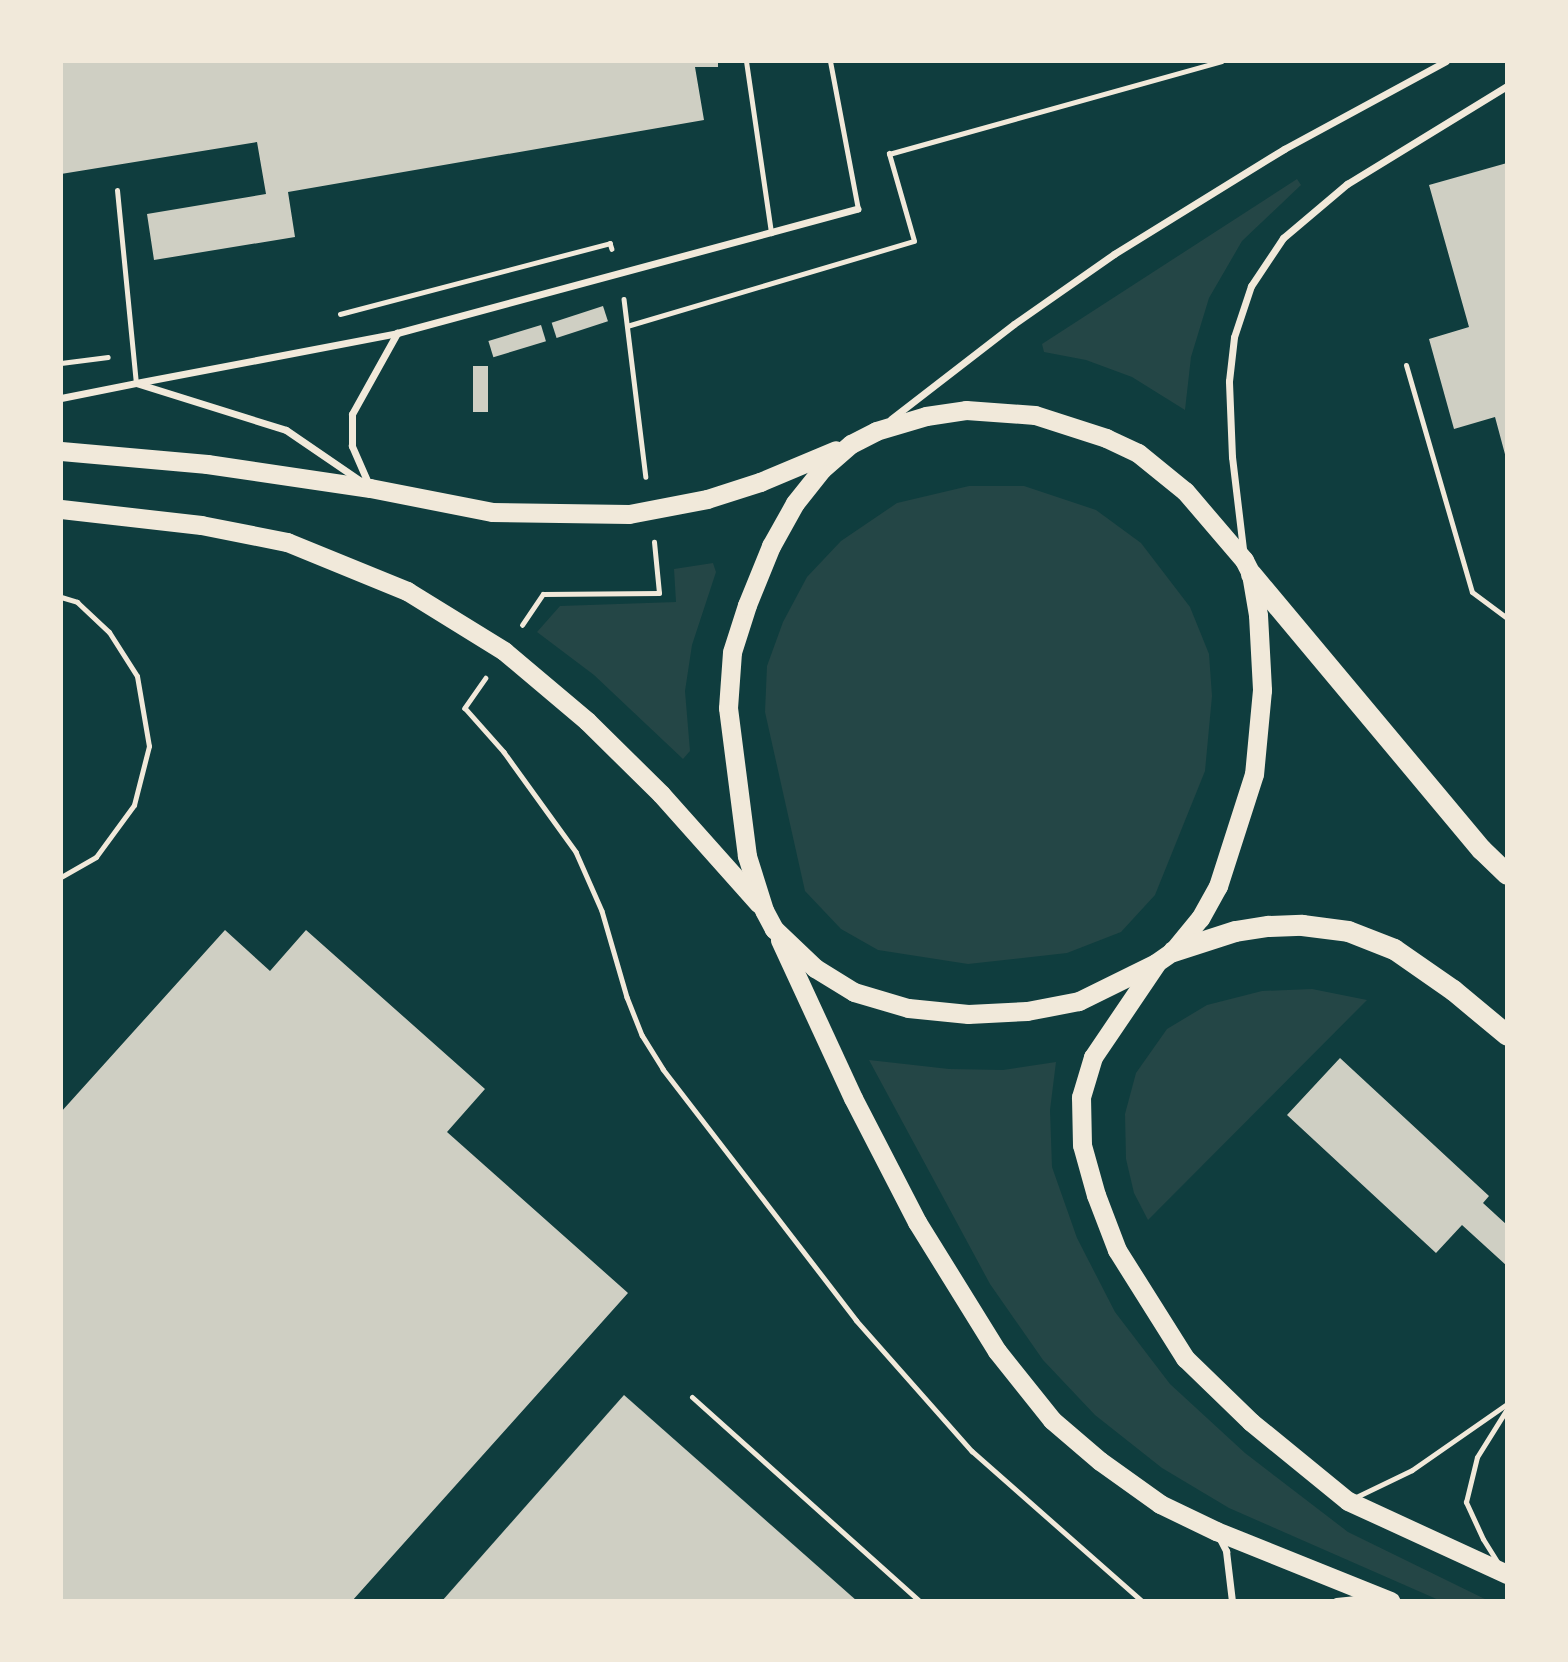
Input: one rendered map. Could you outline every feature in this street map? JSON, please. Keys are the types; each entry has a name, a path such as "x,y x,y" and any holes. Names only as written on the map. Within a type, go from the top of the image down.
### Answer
{"highway":[{"path":"61,451 207,464 370,488 492,512 629,514 707,499 760,482 851,444 876,430 926,415 966,410 1003,410 1035,415 1106,438 1138,453 1185,491 1481,849 1507,874"},
{"path":"851,444 822,469 794,503 771,546 732,652 728,708 732,755 747,856 764,910 853,1098 918,1222 997,1351 1052,1420 1100,1461 1160,1504 1216,1531 1386,1599"},
{"path":"61,509 201,525 287,542 407,591 504,651 587,721 661,793 764,910"},
{"path":"1248,567 1258,615 1262,690 1254,774 1218,886 1200,918 1165,957 1093,1057 1081,1097 1082,1145 1096,1195 1117,1250 1185,1358 1251,1422 1348,1501 1505,1573"},
{"path":"774,929 816,968 854,992 908,1009 968,1014 1027,1011 1079,1001 1165,957 1235,931 1302,925 1348,932 1394,949 1453,989 1507,1035"}],"street":[{"path":"876,430 1014,324 1114,254 1284,149 1446,61"},
{"path":"1248,567 1232,457 1229,381 1234,337 1251,286 1283,238 1347,184 1507,86"},
{"path":"61,398 397,333 858,209"},
{"path":"370,488 352,446 352,414 397,333"},
{"path":"136,383 286,430 370,488"},
{"path":"1216,1531 1226,1551 1232,1601"},
{"path":"1336,1601 1386,1599"}],"lane":[{"path":"746,61 771,233"},
{"path":"830,61 858,209"},
{"path":"117,190 136,383"},
{"path":"1406,365 1472,592 1507,618"},
{"path":"61,597 77,602 109,632 137,676 149,746 134,805 96,857 61,877"},
{"path":"692,1397 919,1601"},
{"path":"1348,1501 1412,1470 1507,1407"},
{"path":"1505,1573 1483,1539 1466,1502 1477,1457 1507,1407"}],"path":[{"path":"627,327 914,241 890,154 1220,61"},
{"path":"338,315 610,243 621,272"},
{"path":"61,363 133,353"},
{"path":"465,708 512,763 576,852 602,911 637,1022 663,1069 856,1320 972,1451 1142,1601"}],"shaded area":[{"path":"1297,179 1301,185 1242,241 1209,298 1191,357 1185,410 1132,377 1086,360 1044,352 1042,344"},
{"path":"969,486 1024,486 1096,510 1141,543 1190,607 1209,654 1212,696 1205,771 1155,895 1121,932 1067,953 968,964 878,950 841,929 805,891 765,712 767,666 783,622 807,577 841,541 897,503"},
{"path":"713,563 716,572 692,645 685,691 690,751 683,759 594,675 537,632 560,606 676,602 674,569"},
{"path":"1312,989 1367,1000 1148,1220 1134,1193 1126,1159 1125,1114 1136,1073 1167,1029 1207,1005 1262,991"},
{"path":"869,1060 949,1069 1003,1070 1056,1062 1050,1110 1052,1167 1077,1238 1115,1312 1170,1384 1245,1453 1348,1532 1489,1601 1441,1601 1229,1508 1162,1468 1095,1415 1043,1360 990,1284"}],"building":[{"path":"61,61 718,61 718,67 695,67 704,120 288,192 295,237 154,260 147,214 266,194 257,142 61,174"},
{"path":"1507,163 1506,458 1495,417 1454,429 1429,339 1469,327 1429,185"},
{"path":"603,306 608,321 557,338 552,323"},
{"path":"541,325 546,341 493,357 488,341"},
{"path":"473,366 488,366 488,412 473,412"},
{"path":"225,930 270,971 306,930 485,1089 447,1132 628,1293 352,1601 61,1601 61,1112"},
{"path":"1340,1058 1489,1196 1483,1203 1507,1225 1507,1266 1462,1225 1436,1253 1287,1115"},
{"path":"624,1395 857,1601 442,1601"}]}
